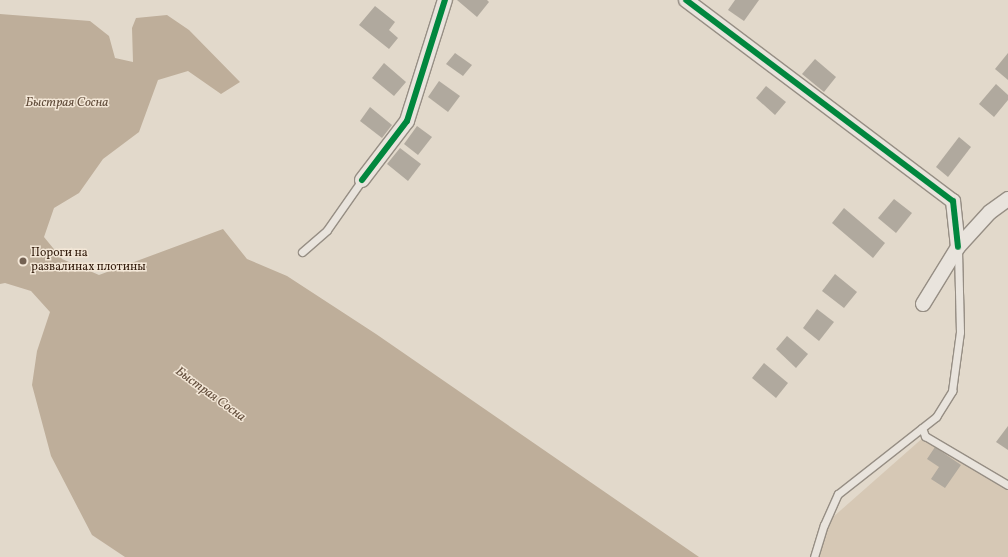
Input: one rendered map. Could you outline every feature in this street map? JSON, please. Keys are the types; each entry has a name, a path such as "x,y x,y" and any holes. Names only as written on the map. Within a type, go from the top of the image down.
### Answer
{"street":[{"path":"362,180 407,121 445,0"},
{"path":"686,0 953,201 958,246"},
{"path":"923,304 958,246 990,212 1008,199"}],"lane":[{"path":"302,252 327,230 362,180"},
{"path":"814,557 824,525 838,494 936,417 952,391 960,332 958,246"},
{"path":"922,428 925,436 1008,485"}],"shaded area":[{"path":"925,436 1008,485 1008,557 814,557 824,525"}],"water":[{"name":"Быстрая Сосна","path":"0,14 90,21 109,36 115,58 133,62 132,28 136,18 167,15 189,30 240,82 221,94 188,71 158,80 139,132 103,159 79,193 54,208 44,237 62,259 99,275 223,229 247,259 287,276 376,334 699,557 125,557 92,535 51,456 32,385 37,351 50,312 31,291 5,283 0,284"}],"building":[{"path":"457,0 487,0 489,2 477,17"},
{"path":"735,0 759,0 744,21 728,10"},
{"path":"375,6 395,22 389,30 398,38 389,49 359,25"},
{"path":"455,53 472,65 463,76 446,64"},
{"path":"1008,53 1008,80 995,69"},
{"path":"815,59 836,77 824,92 802,74"},
{"path":"384,63 406,82 394,96 372,78"},
{"path":"439,81 460,96 448,112 428,97"},
{"path":"996,84 1008,95 1008,100 994,117 979,104"},
{"path":"766,86 786,102 775,115 756,98"},
{"path":"370,107 392,125 382,138 360,121"},
{"path":"417,126 432,137 418,155 404,144"},
{"path":"959,137 971,147 948,177 936,167"},
{"path":"400,148 421,164 408,181 387,164"},
{"path":"894,199 912,213 896,233 878,218"},
{"path":"844,208 885,243 873,258 832,223"},
{"path":"835,274 857,292 844,308 822,291"},
{"path":"817,309 834,322 819,341 803,328"},
{"path":"787,336 808,354 796,368 776,349"},
{"path":"764,363 788,383 776,398 752,378"},
{"path":"1008,426 1008,450 996,442"},
{"path":"935,447 961,465 945,488 931,479 939,467 927,459"}],"cycle path":[{"path":"362,180 407,121 445,0"},
{"path":"686,0 953,201 958,247"}],"place":[{"name":"Пороги на развалинах плотины","path":"23,261"}]}
